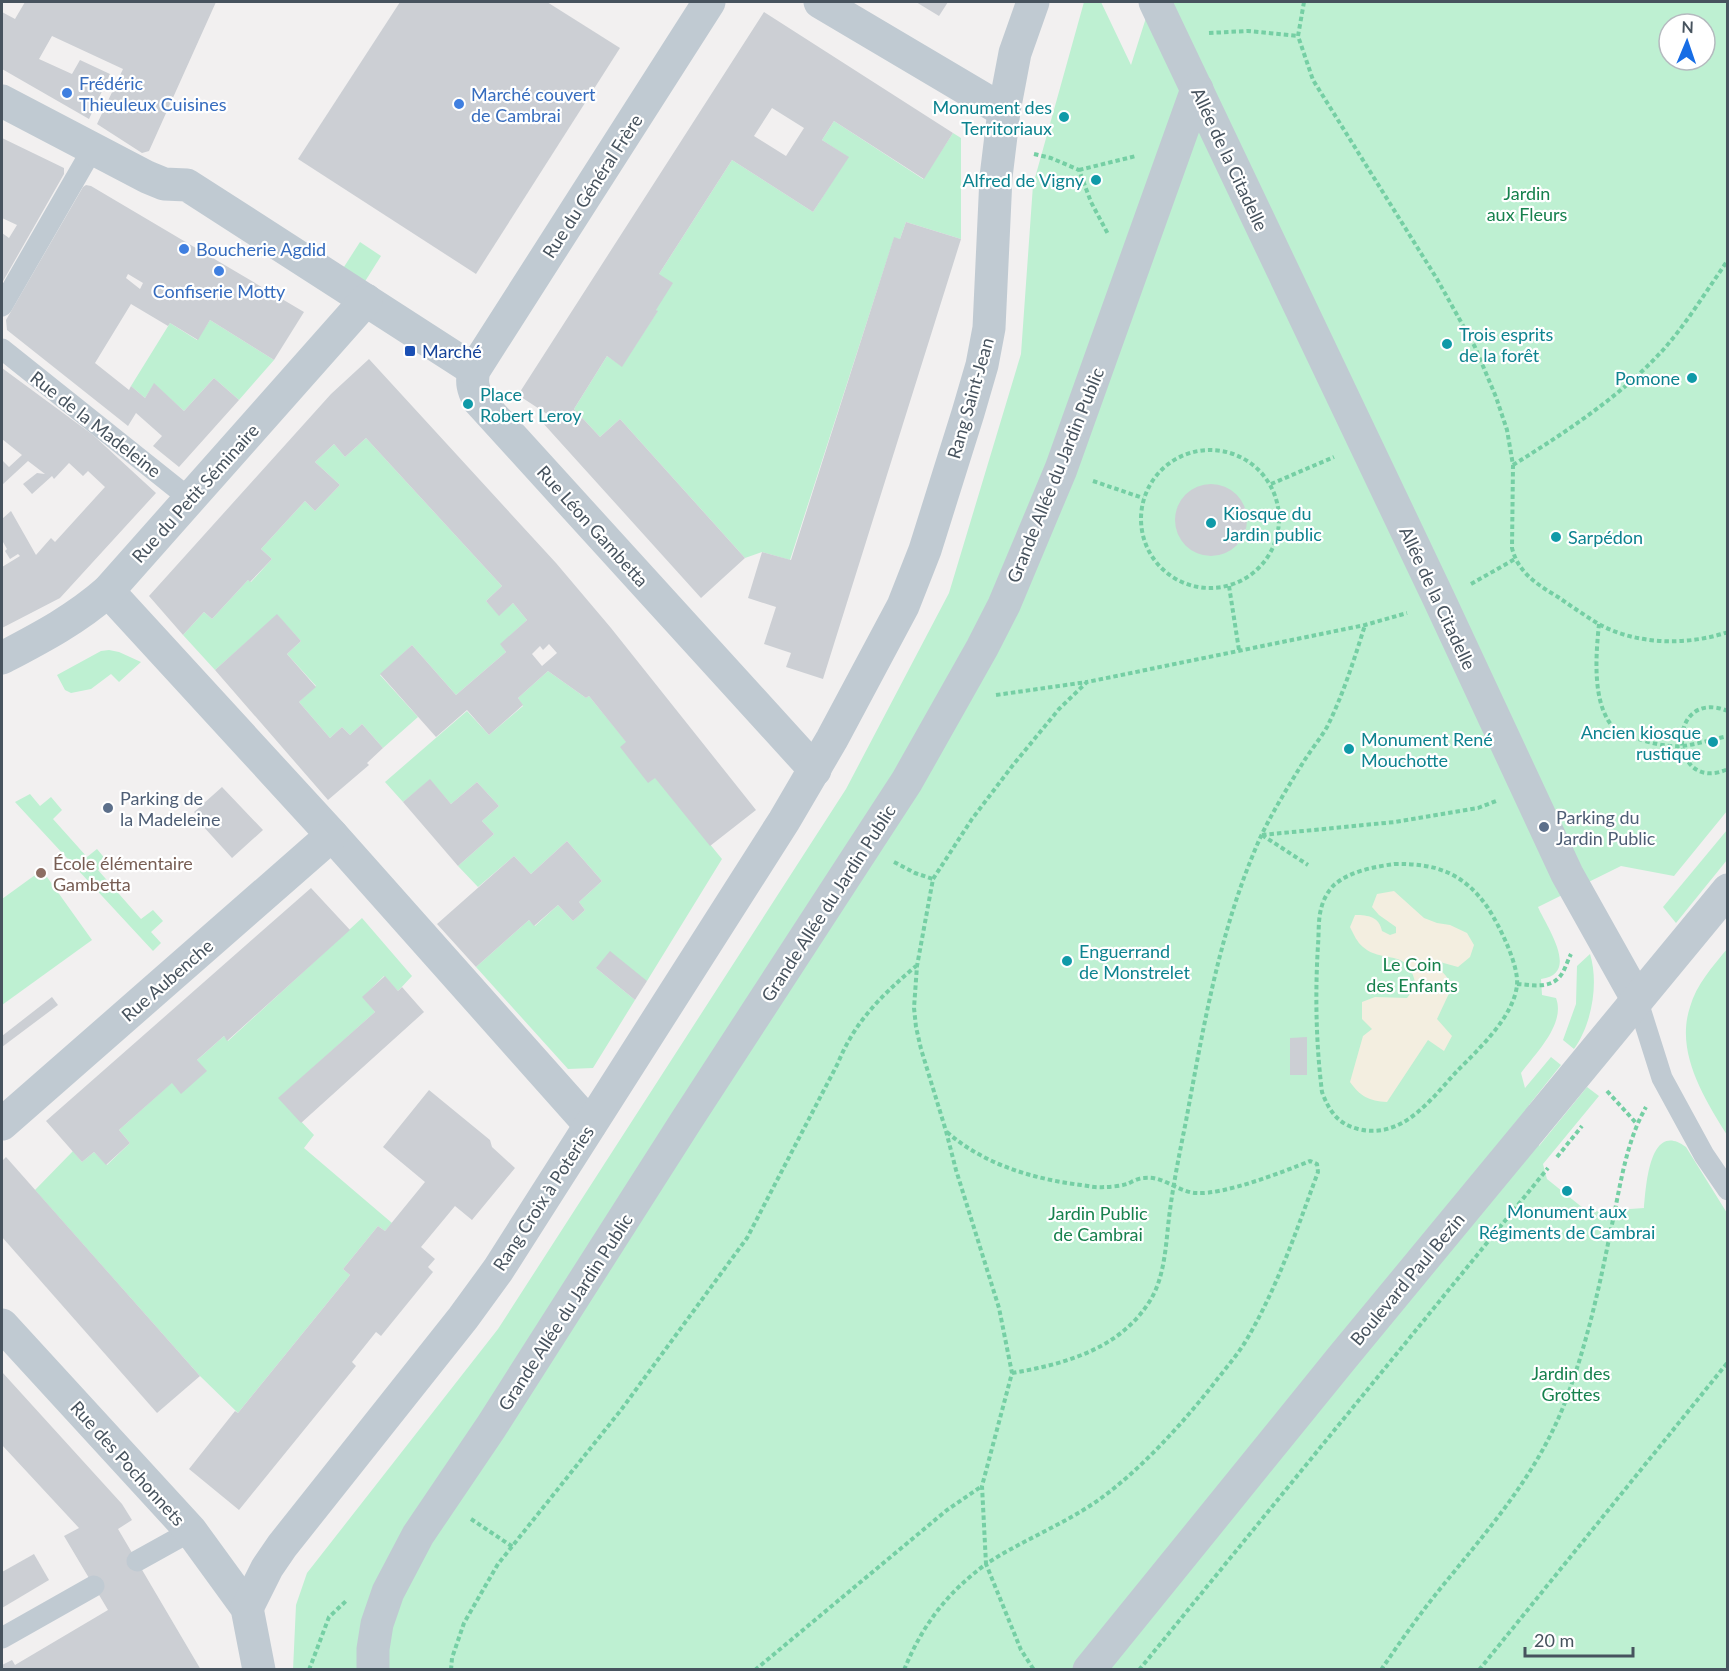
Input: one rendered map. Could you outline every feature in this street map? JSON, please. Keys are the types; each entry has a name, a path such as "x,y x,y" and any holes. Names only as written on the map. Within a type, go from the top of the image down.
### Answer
{"street":[{"name":"Rue du Général Frère","path":"474,370 709,2"},
{"path":"820,2 1004,111"},
{"name":"Rang Saint-Jean","path":"815,770 903,606 925,550 968,413 989,328 997,154 1015,53 1033,2"},
{"name":"Allée de la Citadelle","path":"1155,2 1567,874 1637,999"},
{"name":"Grande Allée du Jardin Public","path":"373,1670 377,1624 388,1592 418,1535 902,790 1004,605 1061,469 1197,89"},
{"path":"2,100 147,177 164,184 187,185 474,370"},
{"name":"Rue du Petit Séminaire","path":"2,658 63,626 87,610 108,591 366,300"},
{"name":"Rue Léon Gambetta","path":"474,370 472,379 474,392 479,401 815,770"},
{"path":"108,591 332,835 590,1125"},
{"name":"Rang Croix à Poteries","path":"247,1608 267,1568 293,1531 487,1286 815,770"},
{"name":"Rue Aubenche","path":"2,1124 332,835"},
{"name":"Boulevard Paul Bezin","path":"1089,1670 1728,890"},
{"name":"Rue des Pochonnets","path":"2,1325 191,1532 247,1608"},
{"path":"247,1608 259,1670"}],"lane":[{"path":"2,306 93,148"},
{"name":"Rue de la Madeleine","path":"2,349 190,499"},
{"name":"Allée de la Citadelle","path":"1637,999 1662,1078 1704,1155 1728,1190"},
{"path":"137,1561 191,1532"},
{"path":"2,1638 94,1586"}],"path":[{"path":"1304,2 1298,36 1313,80 1437,279 1475,347 1503,419 1513,465 1512,537 1515,559 1538,585 1599,624 1628,635 1671,641 1710,638 1728,632"},
{"path":"1234,32 1298,36"},
{"path":"997,154 1037,154 1079,170 1174,148"},
{"path":"1079,170 1099,219 1133,269"},
{"path":"1513,465 1569,430 1623,387 1663,350 1728,260"},
{"path":"1271,484 1364,443"},
{"path":"1215,449 1237,455 1256,467 1271,484 1278,504 1280,525 1275,545 1264,564 1249,578 1229,586 1208,589 1187,585 1168,575 1153,559 1143,540 1140,519 1143,498 1154,477 1170,461 1192,452 1215,449"},
{"path":"1061,469 1143,498"},
{"path":"952,701 1087,682 1365,626 1402,615 1439,599 1483,578 1515,559"},
{"path":"1229,586 1239,650"},
{"path":"1599,624 1596,650 1598,689 1605,712 1616,730 1655,744 1681,746 1728,736"},
{"path":"1012,1373 1043,1368 1074,1359 1101,1347 1122,1334 1139,1317 1153,1296 1160,1274 1173,1186 1207,1005 1239,892 1262,835 1326,729 1346,683 1365,626"},
{"path":"1034,1670 1021,1650 986,1564 982,1486 1012,1373 999,1308 956,1170 916,1027 915,990 917,966 933,879 972,819 1013,765 1059,709 1087,682"},
{"path":"1728,711 1710,708 1699,710 1684,725 1681,735 1684,757 1691,765 1710,772 1728,769"},
{"path":"1262,835 1356,827 1442,815 1478,808 1528,789"},
{"path":"1262,835 1308,865"},
{"path":"1394,864 1436,867 1449,873 1477,893 1490,911 1501,931 1514,966 1517,984 1512,1001 1491,1036 1428,1105 1411,1119 1380,1131 1347,1126 1335,1117 1326,1105 1322,1092 1319,1057 1317,972 1320,911 1326,896 1334,885 1360,871 1394,864"},
{"path":"1517,984 1542,986 1554,982 1564,971 1574,950 1597,931"},
{"path":"451,1670 452,1658 464,1623 498,1564 621,1410 747,1238 838,1063 847,1041 870,1010 917,966"},
{"path":"1381,1670 1440,1590 1502,1515 1548,1441 1575,1375 1588,1331 1636,1124 1662,1078"},
{"path":"1603,1100 1609,1092 1636,1124"},
{"path":"1139,1670 1584,1124"},
{"path":"904,1670 921,1634 941,1605 966,1579 1011,1548 1076,1515 1103,1496 1133,1472 1194,1408 1234,1358 1261,1314 1297,1233 1318,1172 1317,1164 1310,1161 1212,1193 1194,1193 1161,1180 1145,1177 1126,1184 1102,1188 1033,1176 993,1162 959,1142 946,1131"},
{"path":"1479,1670 1728,1362"},
{"path":"755,1670 939,1516 982,1486"},
{"path":"442,1501 513,1547"},
{"path":"309,1670 323,1629 329,1617 340,1605 354,1596 372,1592 388,1592"}],"green space":[{"name":"Jardin Public de Cambrai","path":"1084,2 1101,2 1131,65 1151,2 1727,2 1727,811 1674,876 1621,866 1538,907 1558,948 1560,959 1559,968 1553,975 1541,979 1542,995 1556,998 1557,1018 1541,1048 1521,1073 1525,1088 1551,1057 1561,1065 1529,1105 1539,1146 1587,1087 1599,1096 1543,1164 1547,1179 1588,1212 1644,1208 1648,1173 1652,1160 1657,1149 1664,1142 1674,1141 1686,1147 1727,1213 1727,1669 293,1670 296,1605 307,1573 498,1329 846,789 949,593 1021,354 1033,185"},
{"path":"834,121 923,179 953,133 961,138 961,239 906,222 900,239 894,238 790,560 762,552 745,558 620,419 600,437 574,409 607,356 622,366 657,312 659,274 732,160 813,212 848,157 822,140"},
{"path":"360,242 381,256 364,283 342,270"},
{"path":"210,320 274,360 239,400 214,378 184,411 154,384 145,398 131,386 170,323 197,340"},
{"path":"366,438 502,586 486,601 499,615 513,603 527,620 501,644 506,652 456,695 412,645 380,675 418,717 383,748 362,724 350,735 342,727 330,738 299,702 316,686 287,654 301,641 277,615 215,670 183,635 204,612 212,619 248,580 251,582 272,559 261,549 305,501 315,511 340,485 315,462 334,444 345,457"},
{"path":"109,650 141,662 119,682 111,674 91,689 71,693 65,690 57,675 101,651"},
{"path":"548,671 586,698 589,696 722,859 647,981 596,968 635,1000 593,1068 568,1069 476,967 529,920 535,926 558,905 573,921 585,910 579,902 602,881 567,841 531,874 514,856 478,887 458,866 494,834 482,821 499,806 477,782 451,804 430,780 403,802 385,782 467,711 489,735 523,706 518,698"},
{"path":"30,794 40,806 51,797 62,810 53,819 87,857 97,849 107,861 98,870 141,919 153,910 163,921 151,932 161,943 153,951 15,802"},
{"path":"1727,830 1727,860 1676,923 1663,907"},
{"path":"42,870 92,940 2,1005 2,899"},
{"path":"362,918 412,976 398,991 384,976 363,997 375,1012 279,1098 314,1135 304,1148 392,1223 385,1231 378,1226 343,1269 350,1275 238,1413 200,1376 35,1190 73,1151 82,1162 94,1152 107,1165 130,1143 119,1130 224,1036 228,1041"},
{"path":"1727,949 1727,1135 1709,1106 1694,1074 1686,1041 1686,1024 1696,991"},
{"path":"1590,954 1594,978 1592,1003 1585,1028 1574,1049 1563,1040 1576,1004 1577,966"}],"sand":[{"path":"1394,891 1424,918 1450,925 1467,933 1474,945 1470,957 1458,967 1440,962 1439,968 1452,987 1437,1019 1452,1036 1444,1051 1428,1040 1387,1102 1366,1097 1350,1082 1363,1036 1372,1029 1362,1019 1362,1002 1375,997 1407,998 1416,986 1408,966 1395,958 1379,955 1363,947 1350,927 1355,915 1365,916 1376,920 1382,931 1390,935 1396,933 1396,927 1372,907 1377,894"}],"building":[{"path":"25,2 216,2 149,151 142,153 97,124 123,69 52,36 39,59 72,74 80,60 110,74 89,119 2,69 2,12 15,19"},
{"name":"Marché couvert de Cambrai","path":"400,2 547,2 620,48 476,274 298,159"},
{"path":"916,2 948,2 939,16"},
{"path":"764,12 953,133 924,179 834,121 822,140 849,157 813,212 732,160 659,274 673,283 656,310 658,311 622,367 607,356 574,409 600,437 620,419 745,558 701,598 542,422 547,414 518,395","holes":["772,108 804,128 786,156 754,136"]},
{"path":"2,138 64,168 64,174 2,283 2,233 9,238 17,225 2,218"},
{"path":"91,186 304,312 274,360 210,320 198,340 170,323 168,326 131,304 95,363 129,390 131,386 145,398 154,383 184,411 214,378 239,400 179,467 153,446 162,436 136,413 128,426 7,330 6,320 83,187","holes":["128,274 143,283 140,289 126,278"]},
{"path":"906,222 961,239 823,679 786,667 791,653 764,644 776,607 748,598 762,552 791,560 894,237 900,239"},
{"path":"369,359 556,563 611,628 756,810 710,846 655,778 648,783 620,747 626,742 589,696 586,698 548,671 518,698 523,705 489,735 467,710 436,737 380,674 412,645 456,695 506,652 500,644 527,620 513,603 499,616 486,601 502,586 366,438 345,457 334,444 315,462 340,485 315,511 305,501 261,549 272,559 250,582 248,580 212,619 204,612 183,635 149,596 331,394","holes":["549,644 557,653 542,666 532,654 540,646 543,650"]},
{"path":"2,368 93,435 156,493 60,598 2,628 2,567 20,556 18,554 10,559 5,551 7,549 2,543 2,519 11,511 36,555 51,538 55,542 105,487 88,471 83,476 69,463 54,479 52,476 32,494 23,484 37,473 45,474 28,461 2,485 2,460 9,467 22,455 2,439"},
{"name":"Kiosque du Jardin public","path":"1211,484 1231,490 1241,500 1247,520 1241,540 1231,550 1211,556 1191,550 1181,540 1175,520 1181,500 1191,490"},
{"path":"277,614 301,641 287,654 316,687 299,702 330,738 342,727 350,735 362,724 383,748 367,763 369,765 328,800 215,670"},
{"path":"430,779 451,804 477,782 499,806 482,821 494,834 458,866 403,802"},
{"path":"222,787 263,830 232,858 202,825 205,823 194,812"},
{"path":"567,841 602,881 579,902 585,910 573,921 558,905 534,926 529,920 476,967 437,924 514,856 531,874"},
{"path":"311,888 350,930 227,1041 224,1036 197,1060 207,1071 181,1094 172,1083 119,1130 130,1143 106,1165 94,1152 82,1162 46,1121"},
{"path":"610,951 647,981 635,1000 596,968"},
{"path":"385,976 398,991 402,987 424,1012 301,1123 278,1098 375,1012 362,997"},
{"path":"52,997 58,1005 2,1047 2,1036"},
{"path":"1307,1037 1307,1075 1290,1075 1290,1038"},
{"path":"429,1090 490,1140 492,1147 515,1168 472,1220 455,1206 421,1247 435,1259 428,1267 433,1272 381,1336 376,1332 352,1362 356,1366 239,1510 189,1469 235,1411 238,1413 350,1275 343,1269 378,1226 385,1231 425,1182 383,1147"},
{"path":"6,1157 200,1376 157,1413 2,1237 2,1161"},
{"path":"2,1372 122,1504 132,1520 118,1529 201,1670 2,1670 2,1665 12,1660 15,1665 108,1610 64,1536 79,1528 2,1445"},
{"path":"34,1554 49,1580 2,1608 2,1572"}],"place":[{"name":"Frédéric Thieuleux Cuisines","path":"67,93"},
{"name":"Marché couvert de Cambrai","path":"459,104"},
{"name":"Monument des Territoriaux","path":"1064,117"},
{"name":"Alfred de Vigny","path":"1096,180"},
{"name":"Boucherie Agdid","path":"184,249"},
{"name":"Confiserie Motty","path":"219,271"},
{"name":"Trois esprits de la forêt","path":"1447,344"},
{"name":"Marché","path":"410,351"},
{"name":"Pomone","path":"1692,378"},
{"name":"Place Robert Leroy","path":"468,404"},
{"name":"Kiosque du Jardin public","path":"1211,523"},
{"name":"Sarpédon","path":"1556,537"},
{"name":"Ancien kiosque rustique","path":"1713,742"},
{"name":"Monument René Mouchotte","path":"1349,749"},
{"name":"Parking de la Madeleine","path":"108,808"},
{"name":"Parking du Jardin Public","path":"1544,827"},
{"name":"École élémentaire Gambetta","path":"41,873"},
{"name":"Enguerrand de Monstrelet","path":"1067,961"},
{"name":"Monument aux Régiments de Cambrai","path":"1567,1191"}],"park label":[{"name":"Jardin aux Fleurs","path":"1527,203"},
{"name":"Le Coin des Enfants","path":"1412,974"},
{"name":"Jardin des Grottes","path":"1571,1383"}]}
